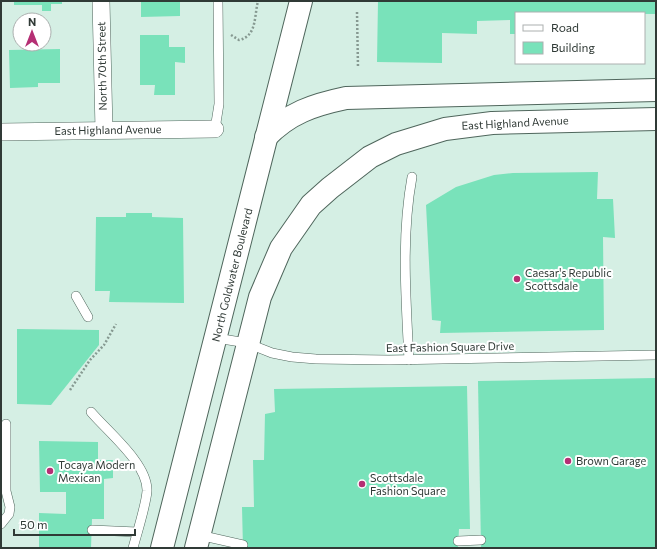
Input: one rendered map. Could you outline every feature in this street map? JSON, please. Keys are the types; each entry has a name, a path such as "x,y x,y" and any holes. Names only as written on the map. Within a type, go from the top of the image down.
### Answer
{"main road":[{"name":"North Goldwater Boulevard","path":"162,548 301,1"},
{"path":"266,137 286,119 312,107 346,98 656,90"},
{"name":"East Highland Avenue","path":"247,344 260,297 269,273 281,248 294,227 312,205 330,188 370,157 396,144 445,129 466,125 656,119"},
{"path":"198,542 247,344"}],"street":[{"name":"North 70th Street","path":"101,1 104,130"},
{"name":"East Highland Avenue","path":"1,132 215,129"}],"lane":[{"path":"215,129 219,104 218,1"},
{"path":"409,360 405,232 406,206 412,177"},
{"path":"76,296 88,317"},
{"name":"East Fashion Square Drive","path":"216,338 247,344 272,353 292,357 409,360 656,355"},
{"path":"91,412 132,457 141,468 145,478 147,492 133,548"},
{"path":"1,524 9,514 10,507 4,491 6,424"},
{"path":"92,530 137,532"},
{"path":"458,541 481,540"},
{"path":"198,542 243,545"}],"path":[{"path":"228,30 232,36 239,40 247,38 252,32 254,26 258,1"},
{"path":"357,12 358,68"},
{"path":"70,390 90,360 104,345 116,324"}],"building":[{"path":"14,1 62,1 62,4 51,4 51,11 42,11 42,5 14,5"},
{"path":"141,1 180,1 180,16 141,17"},
{"path":"378,1 656,1 656,14 645,14 645,12 515,12 515,34 510,34 510,20 477,21 477,34 442,33 442,63 377,62"},
{"path":"140,35 169,35 169,47 185,47 185,63 175,62 175,95 154,95 155,85 140,85"},
{"path":"52,49 60,49 60,83 38,83 38,87 10,88 9,50 12,50 12,52 52,52"},
{"name":"Caesar's Republic Scottsdale","path":"598,172 597,199 613,199 615,238 603,237 604,330 440,333 441,321 432,320 426,205 456,187 494,175 513,173"},
{"path":"126,213 152,213 152,217 183,218 184,303 109,302 110,291 95,291 96,217 126,217"},
{"path":"17,329 99,330 99,345 51,405 17,404"},
{"name":"Brown Garage","path":"656,378 656,548 481,548 478,381"},
{"name":"Scottsdale Fashion Square","path":"467,386 470,529 459,529 458,548 243,548 242,507 254,507 253,460 264,460 265,414 275,412 274,389"},
{"path":"39,441 98,442 98,460 113,460 113,478 104,479 104,519 92,519 91,548 39,548 39,513 66,514 66,492 40,492"}],"place":[{"name":"Caesar's Republic Scottsdale","path":"517,279"},
{"name":"Brown Garage","path":"568,461"},
{"name":"Tocaya Modern Mexican","path":"50,471"},
{"name":"Scottsdale Fashion Square","path":"362,484"}]}
